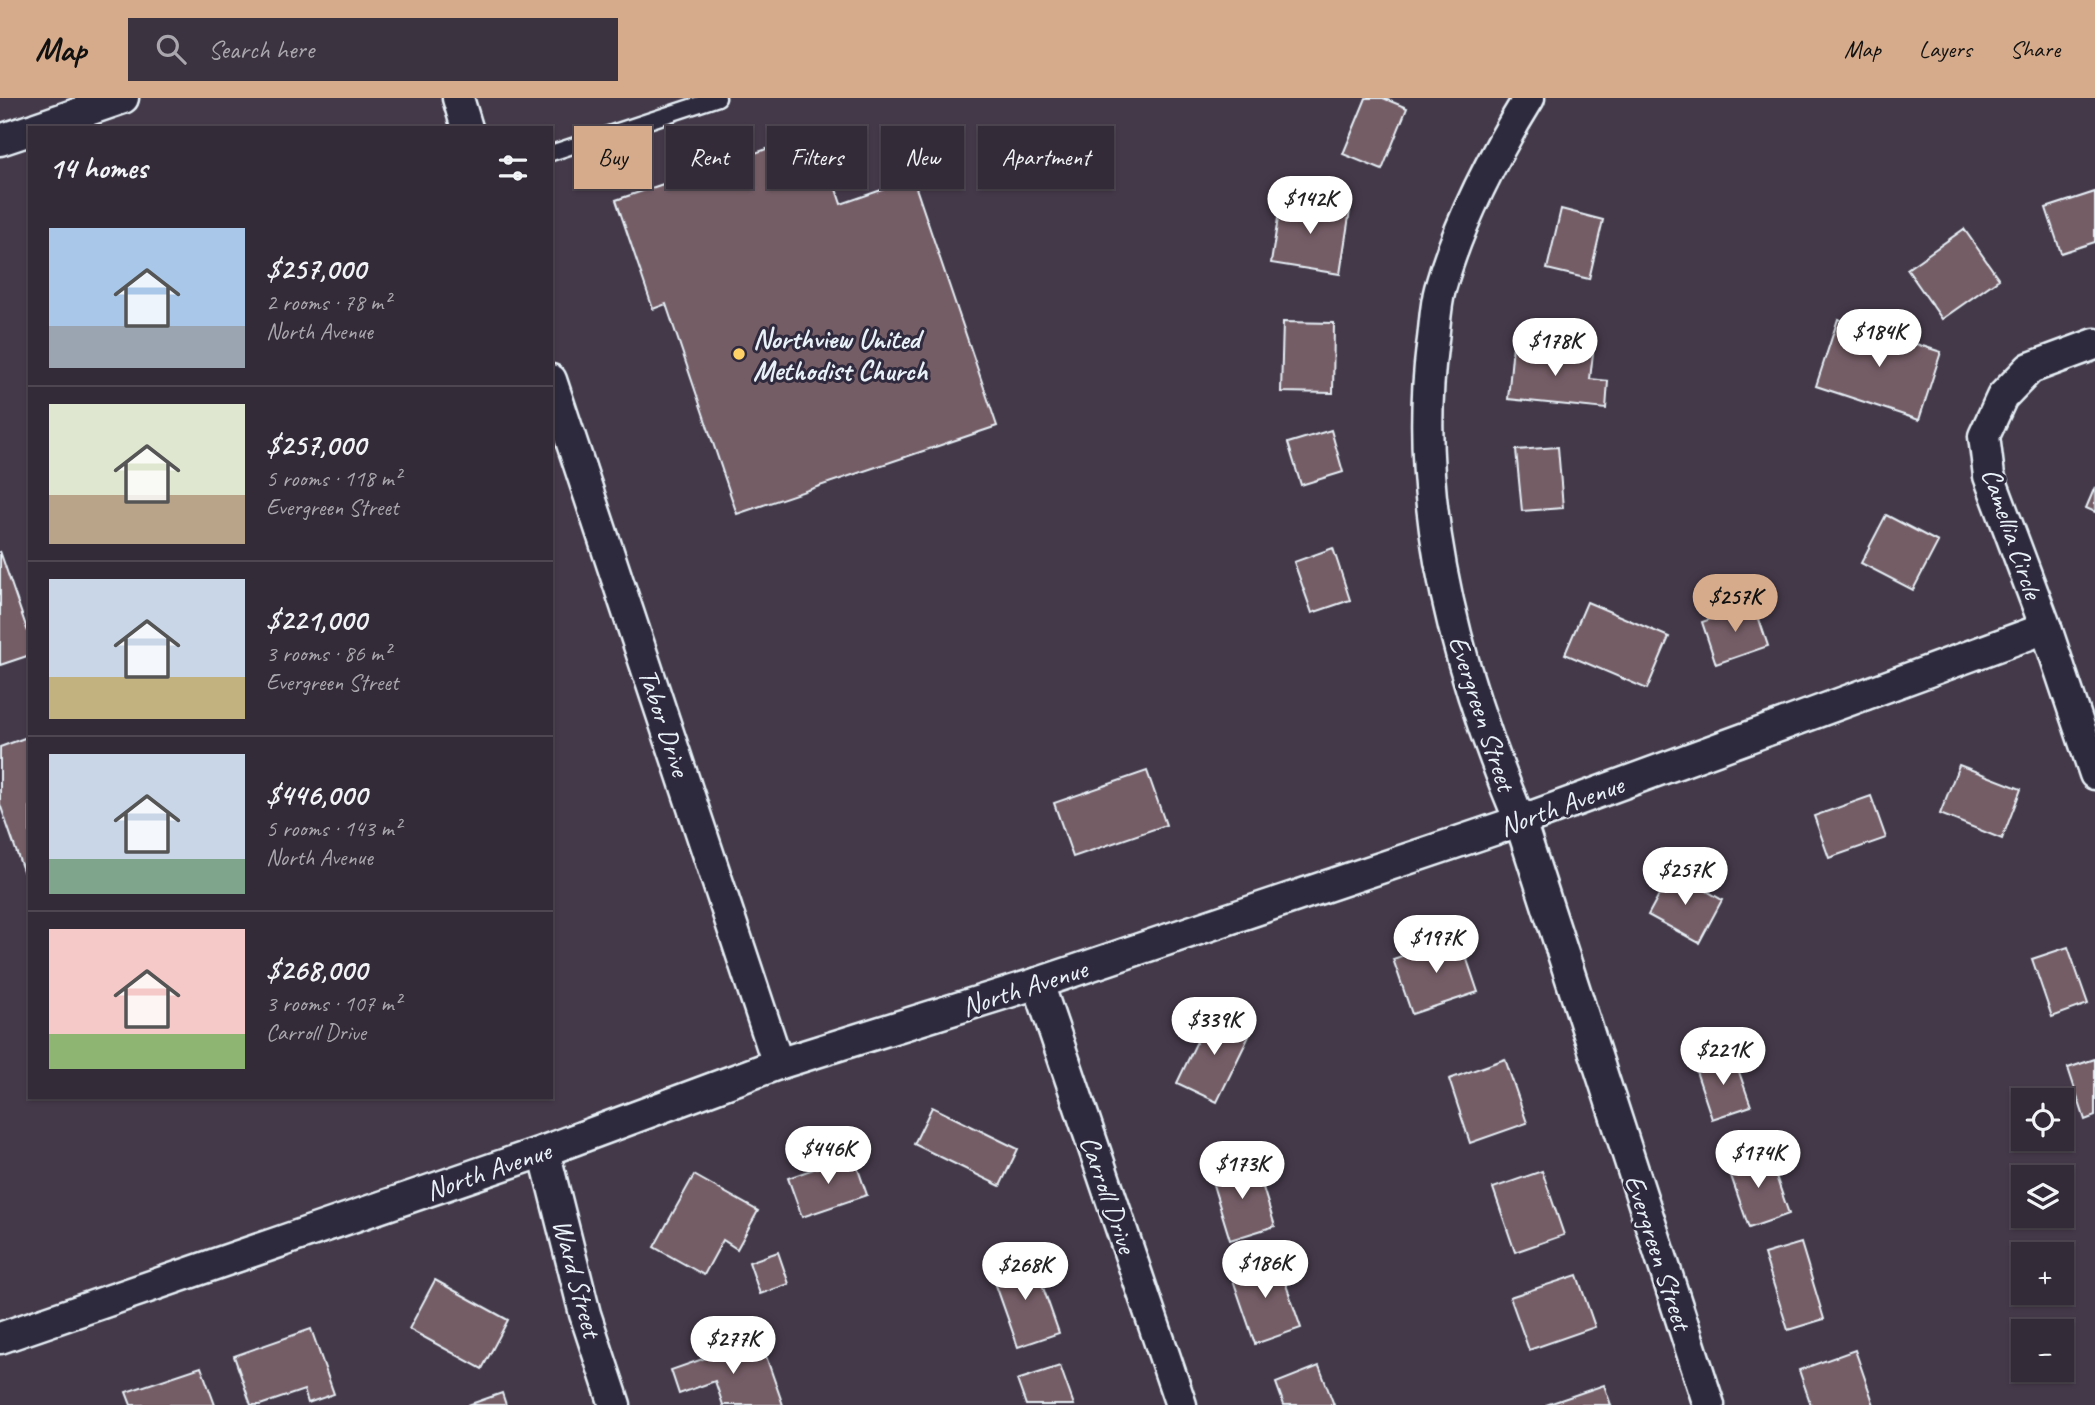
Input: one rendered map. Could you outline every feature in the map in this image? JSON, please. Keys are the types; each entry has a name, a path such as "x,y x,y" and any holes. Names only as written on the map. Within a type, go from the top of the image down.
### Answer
{"street":[{"path":"42,126 123,98"},
{"path":"458,98 466,126"},
{"name":"Evergreen Street","path":"1529,98 1464,216 1440,292 1426,400 1431,495 1451,610 1487,743 1520,821 1709,1405"},
{"path":"0,140 28,131"},
{"name":"Camellia Circle","path":"2095,344 2030,368 2002,397 1984,436 1989,476 2046,628 2095,774"},
{"name":"Tabor Drive","path":"553,386 778,1064"},
{"name":"North Avenue","path":"0,1338 544,1151 778,1064 1038,983 1520,821 2046,628"},
{"name":"Carroll Drive","path":"1038,983 1181,1405"},
{"name":"Ward Street","path":"544,1151 585,1314 615,1405"}],"lane":[{"path":"553,152 718,98"}],"building":[{"path":"1366,98 1383,98 1407,108 1382,170 1343,154"},
{"path":"767,149 767,189 836,189 841,204 884,189 916,189 997,426 737,514 666,304 653,309 616,200 666,183 666,189 753,189 753,154"},
{"path":"2095,192 2095,242 2061,253 2046,208"},
{"path":"1281,199 1350,210 1340,274 1271,263"},
{"path":"1561,209 1603,220 1589,279 1547,269"},
{"path":"1964,229 1999,279 1942,319 1907,269"},
{"path":"1838,319 1941,352 1919,420 1816,386"},
{"path":"1283,322 1334,323 1333,393 1281,392"},
{"path":"1513,345 1593,353 1590,379 1608,381 1606,409 1508,399"},
{"path":"1331,430 1343,472 1301,485 1288,443"},
{"path":"1558,447 1563,508 1522,511 1516,450"},
{"path":"2095,487 2095,512 2086,508"},
{"path":"1886,515 1938,542 1913,590 1861,563"},
{"path":"1333,548 1350,600 1312,613 1294,562"},
{"path":"0,551 28,632 28,656 0,665"},
{"path":"1587,602 1669,637 1647,689 1565,654"},
{"path":"1754,604 1768,646 1716,664 1702,622"},
{"path":"28,737 28,885 0,804 0,747"},
{"path":"1959,765 2021,789 2002,839 1940,814"},
{"path":"1147,771 1166,825 1073,857 1054,803"},
{"path":"1871,796 1886,838 1829,858 1814,816"},
{"path":"1672,871 1722,900 1699,943 1648,915"},
{"path":"1459,936 1478,992 1412,1014 1393,959"},
{"path":"2068,947 2088,1004 2052,1017 2032,959"},
{"path":"1211,1012 1251,1032 1217,1102 1177,1083"},
{"path":"1733,1055 1751,1106 1712,1119 1695,1068"},
{"path":"1505,1059 1527,1123 1470,1143 1449,1079"},
{"path":"2095,1059 2095,1116 2085,1120 2068,1068"},
{"path":"932,1107 1018,1149 1000,1186 914,1144"},
{"path":"1768,1153 1789,1214 1749,1228 1728,1167"},
{"path":"853,1155 867,1195 802,1217 788,1178"},
{"path":"1255,1162 1275,1226 1230,1240 1210,1175"},
{"path":"1542,1171 1564,1235 1515,1252 1493,1188"},
{"path":"694,1175 758,1211 737,1249 723,1240 704,1275 654,1247"},
{"path":"1801,1243 1824,1319 1788,1330 1764,1254"},
{"path":"778,1252 789,1284 760,1294 749,1262"},
{"path":"1032,1256 1059,1333 1018,1347 991,1271"},
{"path":"1276,1256 1301,1328 1255,1344 1230,1271"},
{"path":"1577,1275 1595,1327 1529,1350 1510,1297"},
{"path":"435,1280 508,1320 482,1369 409,1329"},
{"path":"311,1329 334,1394 308,1403 304,1390 260,1405 251,1405 234,1356"},
{"path":"760,1339 783,1405 723,1405 715,1381 679,1394 671,1370"},
{"path":"1855,1350 1874,1405 1811,1405 1799,1370"},
{"path":"1060,1366 1074,1405 1026,1405 1017,1380"},
{"path":"1319,1366 1334,1405 1284,1405 1276,1383"},
{"path":"201,1367 215,1405 131,1405 126,1392"},
{"path":"1604,1385 1611,1405 1546,1405"},
{"path":"502,1393 506,1405 468,1405"}],"place":[{"name":"Northview United Methodist Church","path":"739,354"}]}
